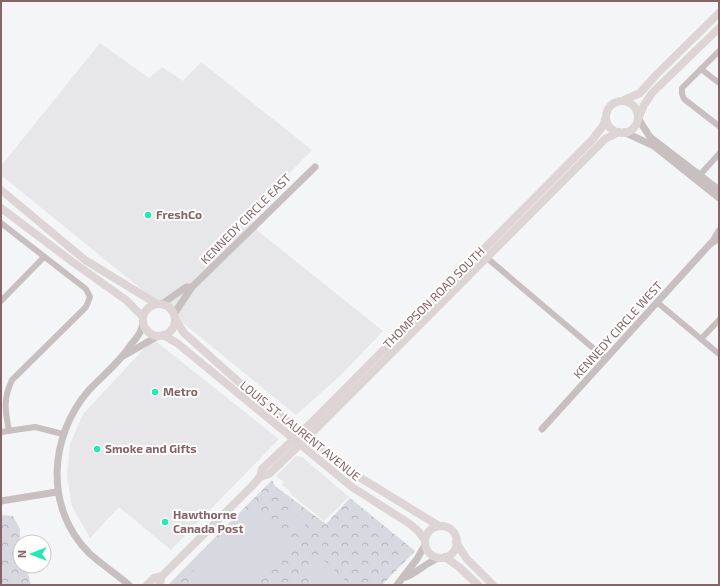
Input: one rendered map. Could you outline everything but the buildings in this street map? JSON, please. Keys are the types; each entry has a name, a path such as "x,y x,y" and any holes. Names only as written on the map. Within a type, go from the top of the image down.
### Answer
{"main road":[{"path":"719,13 657,74 640,93 624,100 613,102 607,111 606,117 610,127 622,132 633,128 639,119 644,104 652,93 719,28"},
{"path":"624,100 632,104 639,119"},
{"name":"THOMPSON ROAD SOUTH","path":"159,585 162,576 260,477 269,474 296,442 592,140 603,126 606,117"},
{"name":"THOMPSON ROAD SOUTH","path":"304,434 487,258 601,142 611,135 622,132"},
{"path":"1,190 85,260 171,310 174,317 171,329 160,335 148,332 143,320 126,300 1,208"},
{"path":"143,320 148,308 160,304"},
{"name":"LOUIS ST. LAURENT AVENUE","path":"174,317 184,333 241,384 304,434 367,483 439,526"},
{"name":"LOUIS ST. LAURENT AVENUE","path":"160,335 176,343 352,487 414,527 425,542"},
{"path":"442,558 453,552 456,536 449,528 439,526 430,530 425,542 430,554 442,558 459,567 478,585"},
{"path":"456,542 466,558 493,585"},
{"name":"THOMPSON ROAD SOUTH","path":"147,585 154,578 162,576"}],"street":[{"path":"719,51 682,88 684,99 719,126"},
{"path":"701,69 719,83"},
{"path":"639,119 647,134 719,198"},
{"path":"622,132 654,146 698,178 719,190"},
{"path":"698,178 719,154"},
{"name":"KENNEDY CIRCLE EAST","path":"174,317 192,287 314,167"},
{"path":"1,223 86,289 90,297 86,307 12,380 6,392 5,411 9,431"},
{"name":"KENNEDY CIRCLE WEST","path":"542,429 710,244 719,231"},
{"name":"KENNEDY CIRCLE WEST","path":"710,244 719,238"},
{"path":"1,300 44,257"},
{"path":"487,258 606,359"},
{"name":"KENNEDY CIRCLE EAST","path":"160,304 186,287 192,287"},
{"path":"658,302 719,354"},
{"path":"129,585 88,552 66,518 57,492 58,456 63,434 72,414 89,391 125,355 140,333 143,320"},
{"path":"701,339 719,320"},
{"path":"125,355 160,335"},
{"path":"1,432 34,427 63,434"},
{"path":"1,501 57,492"},
{"path":"397,585 403,578 425,542"},
{"path":"403,578 413,575 432,560 442,558"}],"shaded area":[{"path":"100,43 149,78 162,67 183,81 201,62 312,150 248,215 258,231 383,331 342,374 296,415 1,175 1,166"},
{"path":"153,339 279,439 171,550 119,507 90,538 72,506 67,476 70,444 83,414"},
{"path":"296,456 302,457 349,497 324,521 292,495 289,490 282,485 284,482 276,476"}],"green space":[{"path":"272,480 275,486 326,524 350,498 415,551 382,585 168,585"},
{"path":"256,507 295,546 256,585 197,585 188,576"},
{"path":"290,509 306,526 297,534 281,518"},
{"path":"1,515 13,516 20,529 20,534 12,534 12,574 28,574 31,585 1,585"},
{"path":"323,559 350,585 317,585 307,576"}],"place":[{"name":"FreshCo","path":"148,215"},
{"name":"Metro","path":"155,392"},
{"name":"Smoke and Gifts","path":"97,449"},
{"name":"Hawthorne Canada Post","path":"165,522"}]}
